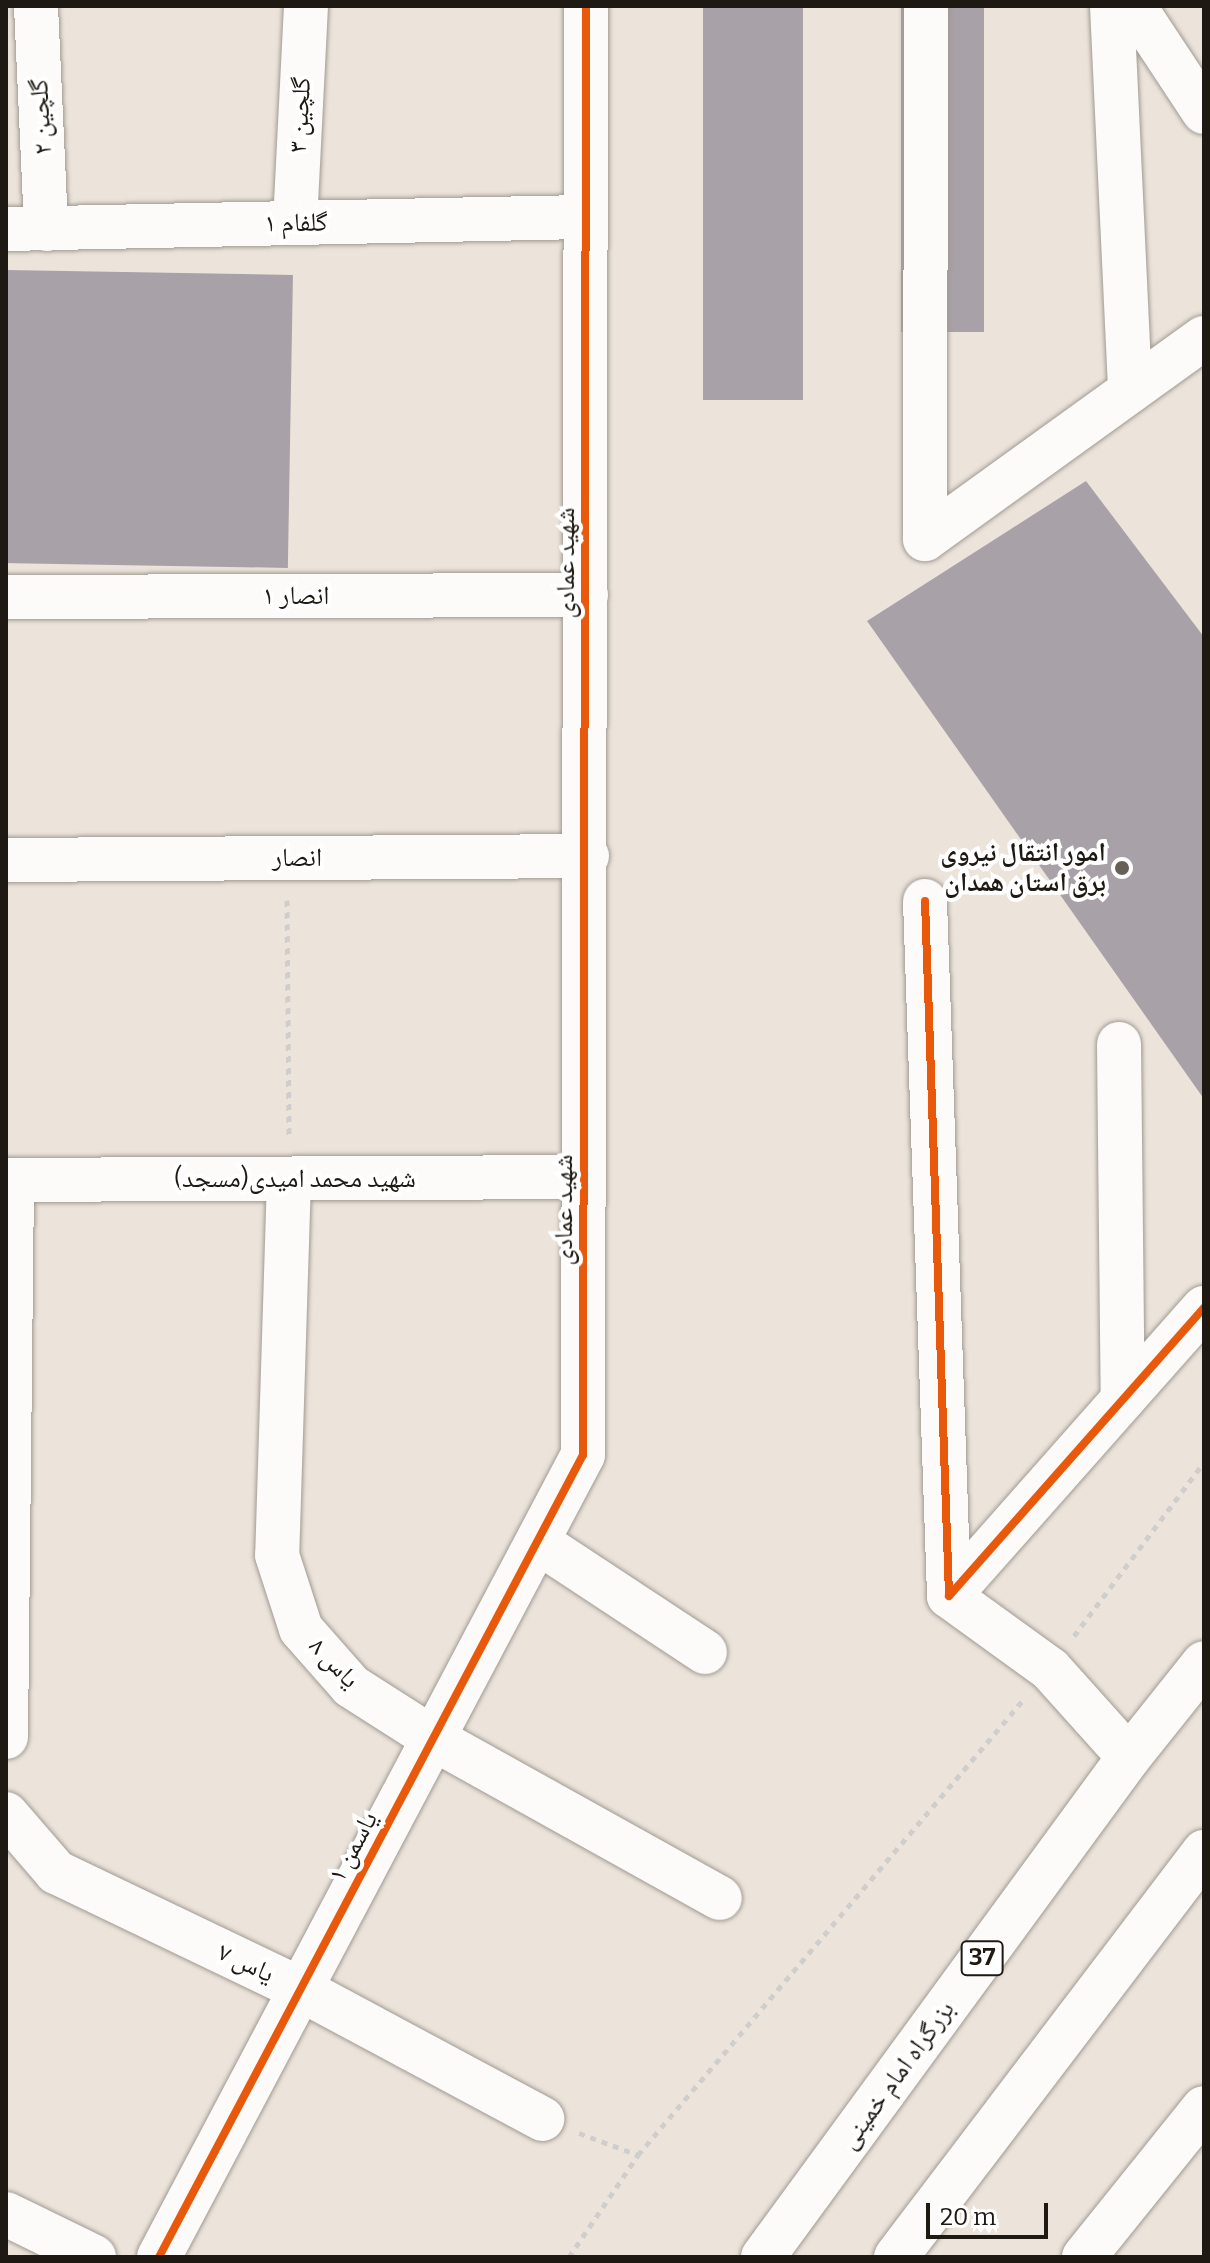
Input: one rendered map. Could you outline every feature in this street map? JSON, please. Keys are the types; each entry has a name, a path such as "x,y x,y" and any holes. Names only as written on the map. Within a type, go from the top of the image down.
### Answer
{"main road":[{"name":"گلچین ۲","path":"26,229 36,6"},
{"name":"گلچین ۳","path":"295,223 306,6"},
{"name":"شهید عمادی","path":"583,1455 587,856 586,6"},
{"path":"926,6 925,539 1204,338"},
{"path":"1112,6 1130,391"},
{"path":"1134,6 1204,112"},
{"name":"گلفام ۱","path":"26,229 585,217"},
{"name":"انصار ۱","path":"6,597 586,595"},
{"name":"انصار","path":"6,860 587,856"},
{"path":"925,901 949,1596"},
{"path":"1119,1044 1123,1399"},
{"name":"(مسجد)شهید محمد امیدی","path":"9,1180 584,1177"},
{"name":"یاس ۸","path":"289,1179 277,1555 301,1629 351,1686 434,1739 720,1898"},
{"path":"6,1737 9,1180"},
{"path":"949,1596 1204,1308"},
{"name":"یاسمن ۱","path":"159,2257 583,1455"},
{"path":"538,1542 705,1652"},
{"path":"949,1596 1050,1669 1129,1757"},
{"name":"بزرگراه امام خمینی","path":"763,2257 1129,1757 1204,1663"},
{"name":"یاس ۷","path":"6,1814 56,1872 300,1989 542,2119"},
{"path":"896,2257 1204,1852"},
{"path":"1084,2257 1204,2108"},
{"path":"776,2257 796,2213"},
{"path":"6,2214 94,2257"}],"path":[{"path":"287,858 289,1179"},
{"path":"569,2257 638,2155 1050,1669 1204,1462"},
{"path":"542,2119 638,2155"}],"building":[{"path":"703,6 803,6 803,400 703,400"},
{"path":"901,6 984,6 984,332 901,332"},
{"path":"6,270 293,275 288,568 6,563"},
{"name":"امور انتقال نیروی برق استان همدان","path":"1086,481 1204,637 1204,1099 867,621"}],"cycle path":[{"path":"159,2257 583,1455 586,6"},
{"path":"925,901 949,1596 1204,1308"}],"place":[{"name":"امور انتقال نیروی برق استان همدان","path":"1122,868"}]}
